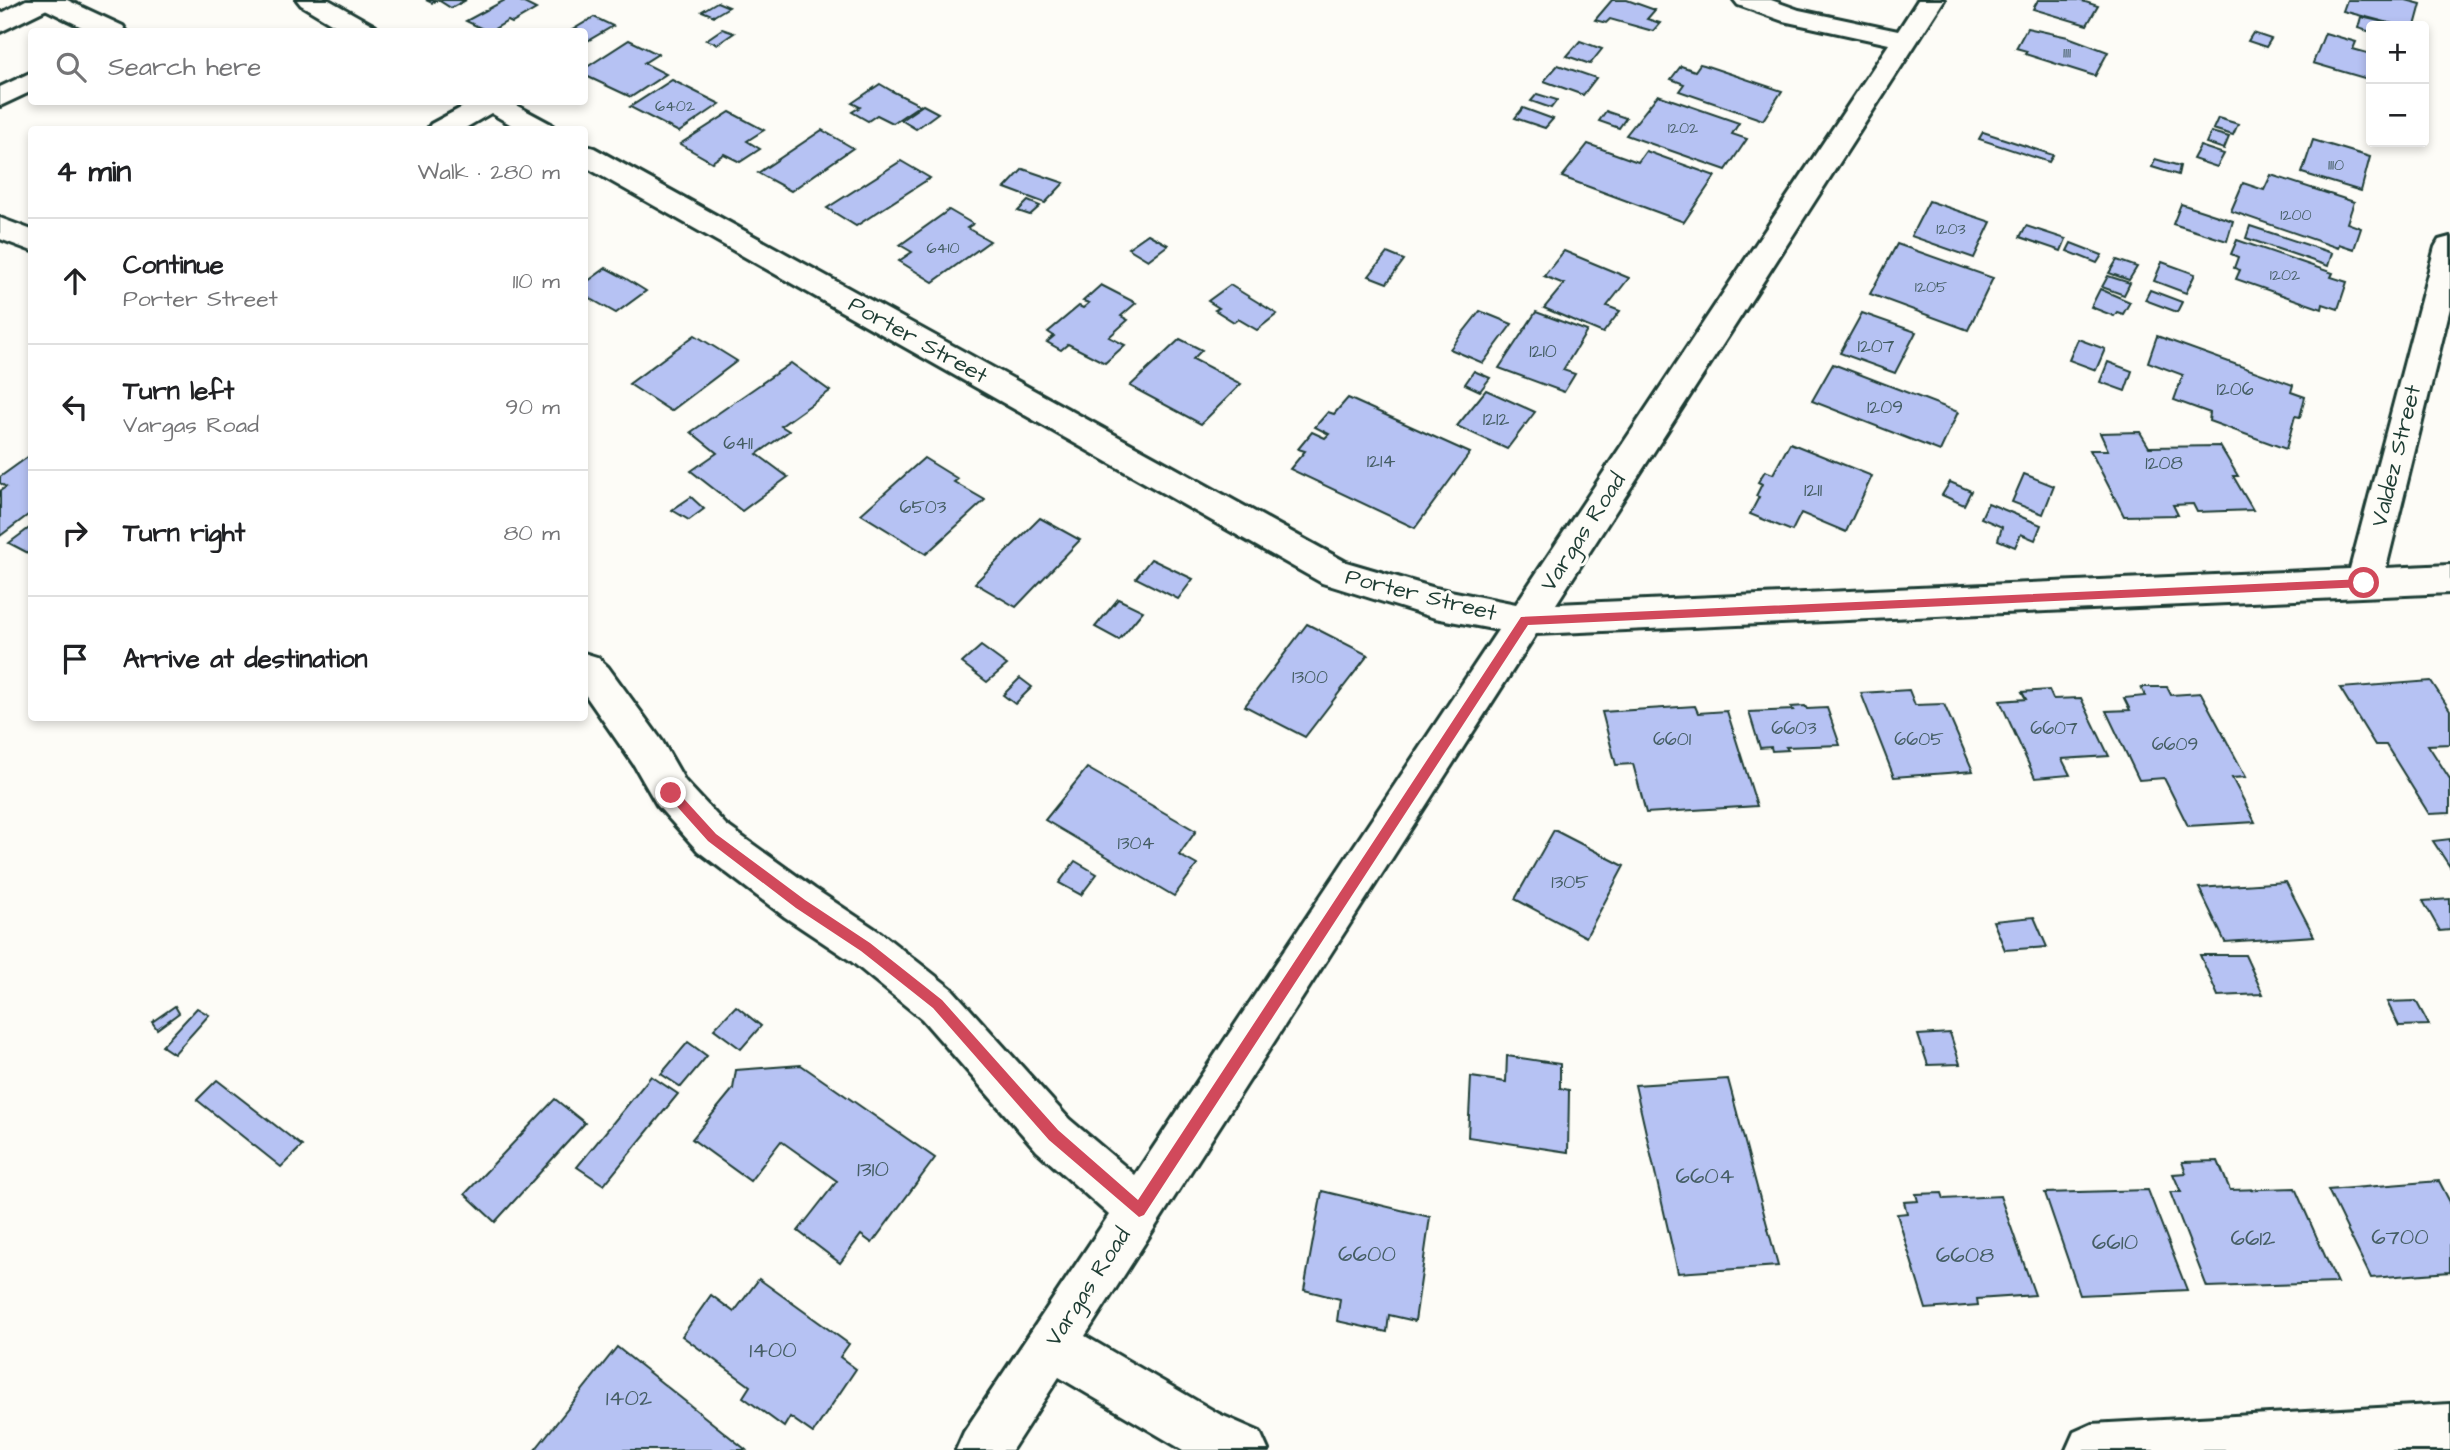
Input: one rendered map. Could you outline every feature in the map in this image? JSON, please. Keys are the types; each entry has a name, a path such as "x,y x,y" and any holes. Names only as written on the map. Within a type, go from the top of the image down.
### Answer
{"street":[{"path":"0,24 46,0 106,28"},
{"path":"310,0 359,28"},
{"path":"1746,0 1793,16 1905,40"},
{"name":"Vargas Road","path":"982,1450 1931,0"},
{"path":"448,126 486,105"},
{"path":"496,105 534,126"},
{"name":"Porter Street","path":"588,156 1335,573 1435,603 1525,620 2450,579"},
{"path":"0,228 28,239"},
{"name":"Valdez Street","path":"2364,583 2450,247"},
{"path":"588,672 640,742 671,793 712,838 800,904 866,947 937,1004 1053,1135 1139,1210"},
{"path":"1051,1343 1201,1432 1241,1450"},
{"path":"2092,1450 2450,1430"}],"building":[{"path":"438,0 466,0 451,8"},
{"path":"505,0 518,0 536,9 512,23 508,21 496,28 481,28 466,21"},
{"path":"1612,0 1627,0 1655,10 1647,19 1660,23 1653,31 1610,19 1606,23 1595,20"},
{"path":"2038,0 2079,0 2098,6 2087,25 2033,9"},
{"path":"2347,0 2406,0 2421,4 2416,21 2381,21 2343,11"},
{"path":"717,2 729,7 714,16 702,11"},
{"path":"594,17 613,26 588,41 588,28 576,28"},
{"path":"2361,17 2379,21 2366,21 2366,30 2358,28"},
{"path":"2027,28 2068,37 2108,52 2095,76 2025,54 2027,51 2016,48"},
{"path":"722,29 734,33 718,44 706,40"},
{"path":"2253,33 2271,39 2266,47 2248,41"},
{"path":"2325,33 2356,42 2353,49 2366,53 2366,79 2313,63"},
{"path":"629,40 658,54 644,63 666,74 631,97 588,77 588,66"},
{"path":"1580,41 1602,49 1590,64 1567,56"},
{"path":"1700,64 1782,91 1763,120 1679,91 1684,84 1671,79 1681,66 1695,71"},
{"path":"1558,65 1596,78 1583,95 1544,81"},
{"path":"672,80 720,104 679,132 630,107"},
{"path":"880,84 920,105 893,123 877,115 868,121 852,112 860,107 852,103"},
{"path":"1537,94 1557,100 1551,108 1531,101"},
{"path":"1658,95 1739,123 1732,134 1747,139 1726,170 1626,135"},
{"path":"923,105 938,113 916,129 901,120"},
{"path":"1523,108 1553,119 1545,128 1515,118"},
{"path":"1606,111 1626,118 1619,128 1599,121"},
{"path":"730,112 764,130 747,141 760,149 740,162 724,154 712,162 680,144"},
{"path":"2218,118 2238,124 2233,135 2213,129"},
{"path":"822,130 853,148 791,191 758,173"},
{"path":"1983,132 2053,155 2049,162 1979,139"},
{"path":"2211,132 2229,137 2224,149 2206,143"},
{"path":"2313,140 2370,157 2361,191 2302,173"},
{"path":"1588,144 1638,162 1646,151 1715,176 1684,222 1562,177"},
{"path":"2200,146 2224,154 2217,167 2193,159"},
{"path":"2155,159 2180,166 2178,175 2152,167"},
{"path":"901,161 930,178 856,226 827,208"},
{"path":"1023,169 1064,183 1045,203 1005,188"},
{"path":"2271,175 2354,202 2347,223 2361,228 2354,249 2339,244 2338,248 2231,211 2243,183 2264,190"},
{"path":"1028,201 1040,206 1030,215 1018,211"},
{"path":"1929,201 1991,222 1974,258 1911,236"},
{"path":"2181,204 2233,221 2227,241 2173,224"},
{"path":"949,210 973,224 967,228 990,241 933,282 899,261 912,252 900,245"},
{"path":"2026,226 2066,239 2061,251 2020,237"},
{"path":"2250,226 2332,253 2328,266 2246,238"},
{"path":"1148,234 1168,245 1148,260 1128,248"},
{"path":"2237,240 2333,273 2331,277 2347,282 2338,309 2323,304 2322,309 2236,279 2240,270 2234,268 2238,257 2231,254"},
{"path":"2071,243 2102,255 2097,263 2067,251"},
{"path":"1897,244 1993,278 1968,330 1870,294"},
{"path":"1564,251 1629,278 1607,306 1620,311 1603,333 1544,308 1564,284 1544,276"},
{"path":"1387,253 1404,260 1387,283 1369,276"},
{"path":"2117,260 2137,267 2129,280 2109,273"},
{"path":"2162,262 2195,274 2186,293 2154,281"},
{"path":"606,268 646,291 616,313 588,297 588,281"},
{"path":"2108,276 2130,283 2124,295 2102,287"},
{"path":"1101,285 1136,303 1121,316 1128,320 1109,337 1125,345 1105,363 1068,344 1061,350 1047,342 1054,336 1048,332 1079,306 1083,308 1089,303 1083,301"},
{"path":"1230,285 1277,314 1257,330 1238,319 1234,322 1215,310 1219,308 1208,301"},
{"path":"2100,289 2130,302 2123,314 2117,312 2114,316 2091,307"},
{"path":"2150,290 2182,302 2177,312 2145,300"},
{"path":"1480,311 1512,324 1483,363 1450,349"},
{"path":"1536,312 1587,331 1563,370 1575,374 1564,392 1499,368"},
{"path":"1862,313 1916,332 1895,373 1840,353"},
{"path":"695,335 737,361 671,411 629,384"},
{"path":"2157,336 2293,385 2291,392 2305,397 2300,417 2295,416 2286,449 2209,421 2210,413 2174,400 2183,375 2148,362"},
{"path":"1180,339 1202,350 1193,359 1241,384 1201,424 1130,386"},
{"path":"2078,339 2105,349 2096,370 2069,360"},
{"path":"2108,362 2132,371 2125,391 2100,382"},
{"path":"791,363 830,391 781,426 789,431 757,454 788,477 742,511 691,471 717,453 691,432"},
{"path":"1833,364 1958,412 1940,451 1812,401"},
{"path":"1474,371 1490,378 1480,391 1465,384"},
{"path":"1486,390 1535,412 1507,449 1457,426"},
{"path":"1348,398 1470,453 1415,528 1290,469 1305,451 1298,449 1312,432 1325,438 1329,434 1315,427 1328,412 1334,414"},
{"path":"2140,432 2149,447 2220,446 2238,476 2233,476 2253,510 2197,512 2193,504 2173,505 2178,515 2124,516 2090,450 2108,450 2100,433"},
{"path":"1790,443 1872,476 1846,532 1801,513 1792,531 1750,514 1759,497 1756,496 1762,484 1758,482 1765,471 1773,474"},
{"path":"28,457 28,515 0,536 0,491 6,487 0,483 0,477"},
{"path":"924,458 958,479 954,482 985,500 926,554 861,514"},
{"path":"2024,474 2054,486 2043,514 2012,502"},
{"path":"1950,482 1971,491 1964,505 1942,495"},
{"path":"691,497 704,509 689,520 672,510"},
{"path":"1988,503 2041,525 2035,540 2021,534 2015,547 1998,540 2002,527 1981,518"},
{"path":"1040,518 1080,540 1016,607 975,583"},
{"path":"28,529 28,553 9,543"},
{"path":"1151,559 1193,579 1178,599 1136,578"},
{"path":"1118,599 1143,611 1119,640 1095,627"},
{"path":"1307,624 1368,655 1305,737 1245,706"},
{"path":"981,646 1007,665 987,682 962,663"},
{"path":"1020,678 1032,687 1015,704 1003,695"},
{"path":"2431,681 2450,710 2450,744 2428,745 2450,779 2450,813 2429,814 2386,745 2375,745 2340,688"},
{"path":"2141,687 2167,687 2171,695 2201,693 2246,777 2232,778 2255,822 2188,826 2164,778 2139,780 2106,711 2130,710 2124,698 2145,696"},
{"path":"1909,690 1915,705 1944,704 1973,771 1894,777 1861,693"},
{"path":"2049,690 2053,699 2081,698 2109,756 2062,759 2070,775 2035,778 2000,701 2026,699 2022,692"},
{"path":"1695,706 1698,713 1727,711 1757,806 1646,813 1633,764 1616,765 1602,712"},
{"path":"1805,706 1807,709 1827,708 1840,745 1786,747 1788,750 1772,751 1771,747 1760,748 1749,712 1793,710 1791,707"},
{"path":"1087,768 1196,831 1179,855 1197,865 1174,896 1045,820"},
{"path":"1554,830 1624,866 1586,937 1515,899"},
{"path":"2450,839 2450,867 2433,841"},
{"path":"1075,861 1097,874 1081,895 1059,883"},
{"path":"2286,882 2314,936 2225,942 2199,888"},
{"path":"2450,899 2450,930 2440,931 2423,901"},
{"path":"2034,917 2047,947 2005,950 1993,921"},
{"path":"2200,955 2245,955 2263,994 2218,996"},
{"path":"2416,1001 2429,1025 2399,1026 2387,1002"},
{"path":"175,1006 179,1013 157,1029 152,1022"},
{"path":"736,1006 761,1026 741,1049 714,1029"},
{"path":"197,1008 209,1015 174,1054 162,1046"},
{"path":"1950,1033 1960,1064 1928,1065 1918,1035"},
{"path":"688,1042 707,1056 681,1087 661,1074"},
{"path":"1507,1056 1560,1064 1560,1088 1569,1090 1568,1152 1468,1137 1471,1077 1506,1082"},
{"path":"801,1065 935,1158 872,1243 861,1235 840,1263 798,1231 837,1181 781,1141 750,1181 692,1139 733,1089 736,1070"},
{"path":"651,1076 678,1094 604,1185 577,1167"},
{"path":"1728,1079 1778,1266 1678,1273 1635,1085"},
{"path":"217,1080 302,1146 281,1167 197,1100"},
{"path":"555,1099 585,1123 495,1222 465,1194"},
{"path":"2218,1161 2230,1190 2295,1188 2337,1283 2207,1287 2170,1192 2181,1192 2173,1174 2186,1173 2182,1162"},
{"path":"2439,1181 2450,1202 2450,1272 2371,1278 2328,1190"},
{"path":"2148,1190 2187,1290 2080,1295 2045,1193"},
{"path":"1322,1191 1430,1217 1415,1321 1389,1315 1387,1332 1337,1321 1340,1299 1304,1290"},
{"path":"1942,1193 1944,1199 2000,1196 2035,1295 1977,1299 1978,1305 1926,1309 1897,1214 1907,1213 1904,1202 1918,1201 1916,1194"},
{"path":"759,1279 849,1344 840,1357 856,1369 813,1433 790,1417 784,1427 743,1397 750,1386 682,1336 711,1295 734,1312"},
{"path":"617,1347 745,1449 746,1450 535,1450"}],"route":[{"path":"671,793 712,838 800,904 866,947 937,1004 1053,1135 1139,1210 1525,620 2364,583"}]}
